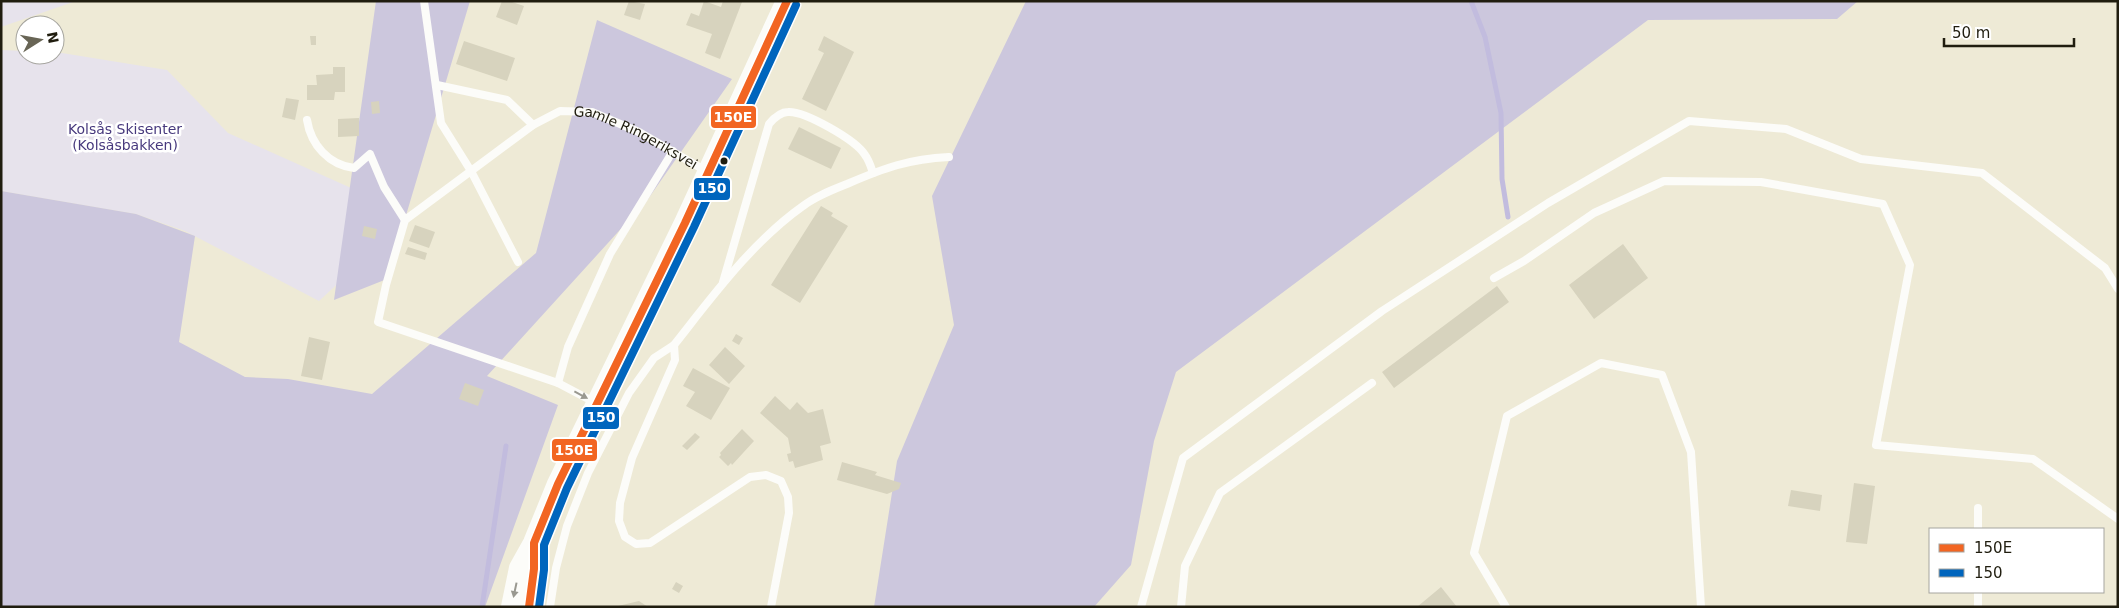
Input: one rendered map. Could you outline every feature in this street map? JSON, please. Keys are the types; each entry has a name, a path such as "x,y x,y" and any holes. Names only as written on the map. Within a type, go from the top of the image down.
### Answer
{"main road":[{"name":"Gamle Ringeriksvei","path":"512,607 520,568 534,543 558,484 709,172 787,1"},
{"name":"Gamle Ringeriksvei","path":"529,607 534,569 534,543"}],"lane":[{"path":"424,1 441,123 470,171 518,262"},
{"path":"437,85 507,100 533,125 405,220 386,285 378,322 558,383 596,403"},
{"name":"Gamle Ringeriksvei","path":"533,125 560,111 592,112 639,132 709,172"},
{"path":"722,283 769,124 778,114 788,112 802,114 848,139 865,154 873,173"},
{"path":"307,120 308,128 317,144 335,163 342,167 354,168 370,154 384,187 405,220"},
{"path":"1142,607 1183,458 1382,310 1548,203 1689,121 1786,129 1861,159 1982,172 2105,268 2118,289"},
{"path":"558,383 568,347 610,254 673,151"},
{"path":"550,607 556,568 567,526 588,473 629,393 654,358 674,345 722,283 764,240 804,204 827,192 900,163 922,158 949,157"},
{"path":"1494,278 1524,261 1594,213 1664,182 1761,182 1884,204 1910,266 1876,445 2033,459 2118,519"},
{"path":"674,345 674,360 632,458 620,503 619,521 625,537 636,544 650,543 750,477 766,475 781,481 788,497 789,513 771,607"},
{"path":"1506,607 1474,552 1507,416 1601,363 1662,375 1691,452 1701,607"},
{"path":"1181,607 1185,566 1220,493 1372,383"},
{"path":"1978,508 1978,528"},
{"path":"1978,593 1978,607"}],"green space":[{"path":"1,1 76,1 36,15 15,15 15,22 1,27"},
{"name":"Kolsås Skisenter (Kolsåsbakken)","path":"1,50 15,51 15,65 65,65 65,53 167,70 228,133 360,192 371,253 319,301 185,231 136,214 1,191"}],"shaded area":[{"path":"376,1 470,1 387,279 334,300"},
{"path":"1026,1 1858,1 1837,19 1648,20 1176,372 1154,441 1131,565 1094,607 874,607 897,461 954,325 932,196"},
{"path":"597,20 732,79 648,199 487,376 558,405 485,607 1,607 1,191 136,214 195,236 179,342 245,377 288,379 372,394 536,253"}],"building":[{"path":"502,1 509,1 524,6 517,25 496,17"},
{"path":"629,1 645,4 640,20 624,15"},
{"path":"704,1 721,7 723,1 742,2 720,59 705,53 712,34 686,25 691,13 699,16"},
{"path":"310,36 316,36 316,45 311,45"},
{"path":"824,36 854,52 826,111 802,99 824,53 818,50"},
{"path":"464,41 515,58 507,81 456,64"},
{"path":"333,67 345,67 345,92 335,92 334,100 307,100 307,85 317,85 316,75 333,74"},
{"path":"286,98 299,100 295,120 282,117"},
{"path":"379,101 380,113 372,114 371,102"},
{"path":"359,118 359,136 338,137 338,119"},
{"path":"799,127 841,148 831,169 788,149"},
{"path":"821,206 833,213 831,216 848,226 800,303 771,285"},
{"path":"415,225 435,232 429,248 409,241"},
{"path":"364,226 377,229 375,239 362,236"},
{"path":"1623,244 1648,278 1594,319 1569,285"},
{"path":"408,247 427,253 425,260 405,254"},
{"path":"1497,286 1509,302 1394,388 1382,372"},
{"path":"736,334 743,338 739,345 732,341"},
{"path":"309,337 330,342 322,380 301,376"},
{"path":"725,347 745,366 729,384 709,365"},
{"path":"693,368 730,388 711,420 686,406 695,392 683,386"},
{"path":"465,383 484,390 478,406 459,399"},
{"path":"775,396 790,410 797,402 808,413 823,409 831,443 820,446 823,460 795,468 793,461 789,462 787,454 791,453 788,438 760,413"},
{"path":"742,429 754,441 732,465 731,463 728,466 719,457 720,453"},
{"path":"695,433 700,437 687,450 682,446"},
{"path":"842,462 877,472 875,475 901,483 899,489 887,494 837,480"},
{"path":"1854,483 1875,486 1867,544 1846,542"},
{"path":"1791,490 1822,495 1820,511 1788,506"},
{"path":"676,582 683,586 679,593 672,589"},
{"path":"1441,587 1457,607 1417,607"},
{"path":"639,601 648,607 618,607 618,606"}],"waterway":[{"path":"1471,1 1485,37 1501,113 1502,179 1508,217"},
{"path":"482,607 506,446"}],"transit line":[{"name":"150E","path":"529,607 534,569 534,543 558,484 685,223 787,1"},
{"name":"150","path":"539,607 544,570 544,545 567,488 694,227 796,5"}]}
